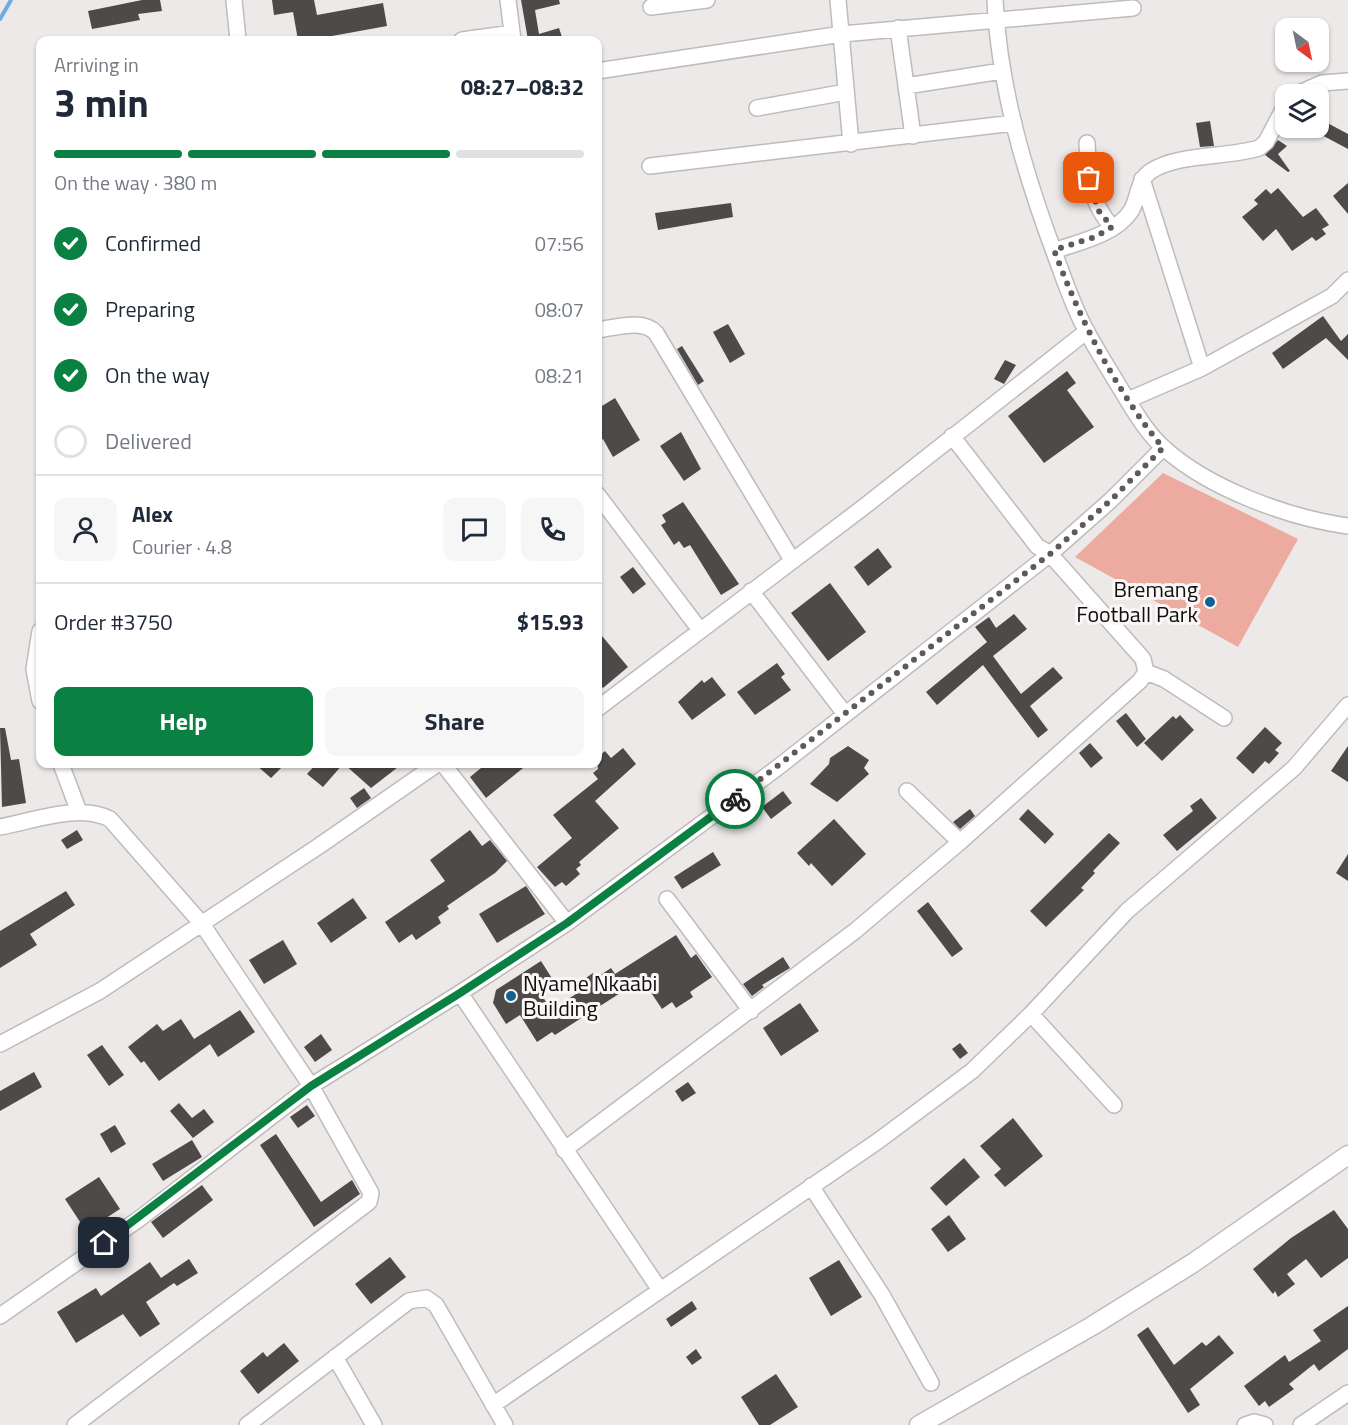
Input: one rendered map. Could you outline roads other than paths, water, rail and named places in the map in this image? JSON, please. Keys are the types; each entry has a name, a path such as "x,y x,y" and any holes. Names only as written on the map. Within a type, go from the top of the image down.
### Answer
{"street":[{"path":"234,0 238,36"},
{"path":"508,0 512,36"},
{"path":"651,7 707,0"},
{"path":"838,0 851,144"},
{"path":"995,0 1002,71 1038,210 1087,331 1128,400 1163,448 1189,468 1220,485 1283,510 1348,526"},
{"path":"602,70 842,34 1132,8"},
{"path":"898,28 913,136"},
{"path":"906,86 1002,71"},
{"path":"1320,84 1348,81"},
{"path":"757,108 846,92"},
{"path":"650,166 1014,123"},
{"path":"1054,250 1095,237 1130,213 1142,179 1157,167 1259,148 1266,142 1275,125"},
{"path":"1087,143 1093,198 1098,210 1112,227"},
{"path":"1142,179 1202,368"},
{"path":"1128,400 1202,368 1332,296 1348,280"},
{"path":"602,329 642,325 650,327 656,333 792,560"},
{"path":"602,705 1087,331"},
{"path":"564,1150 855,931 960,842 1140,681 1146,672 1143,659 1050,554 1037,546 952,436"},
{"path":"0,1316 139,1219 311,1086 567,923 777,768 1050,554 1111,500 1163,448"},
{"path":"602,501 700,630"},
{"path":"751,591 845,714"},
{"path":"36,656 34,669 36,680"},
{"path":"1146,672 1172,683 1224,718"},
{"path":"493,1405 812,1186 972,1071 1031,1014 1127,911 1294,768 1348,705"},
{"path":"62,768 79,812"},
{"path":"0,1044 100,991 431,768"},
{"path":"446,768 567,923"},
{"path":"907,791 960,842"},
{"path":"0,827 79,812 97,813 110,819 202,924 311,1086 371,1193 369,1202 75,1425"},
{"path":"668,899 751,1011"},
{"path":"460,993 660,1290"},
{"path":"1031,1014 1114,1105"},
{"path":"919,1425 1136,1299 1193,1263 1348,1155"},
{"path":"812,1186 882,1295 931,1383"},
{"path":"247,1425 409,1301 426,1298 436,1305 505,1425"},
{"path":"335,1357 374,1425"},
{"path":"1301,1425 1348,1393"},
{"path":"1245,1425 1254,1422 1265,1425"}],"waterway":[{"path":"0,19 11,0"}],"place":[{"name":"Bremang Football Park","path":"1210,602"},
{"name":"Nyame Nkaabi Building","path":"511,996"}]}
